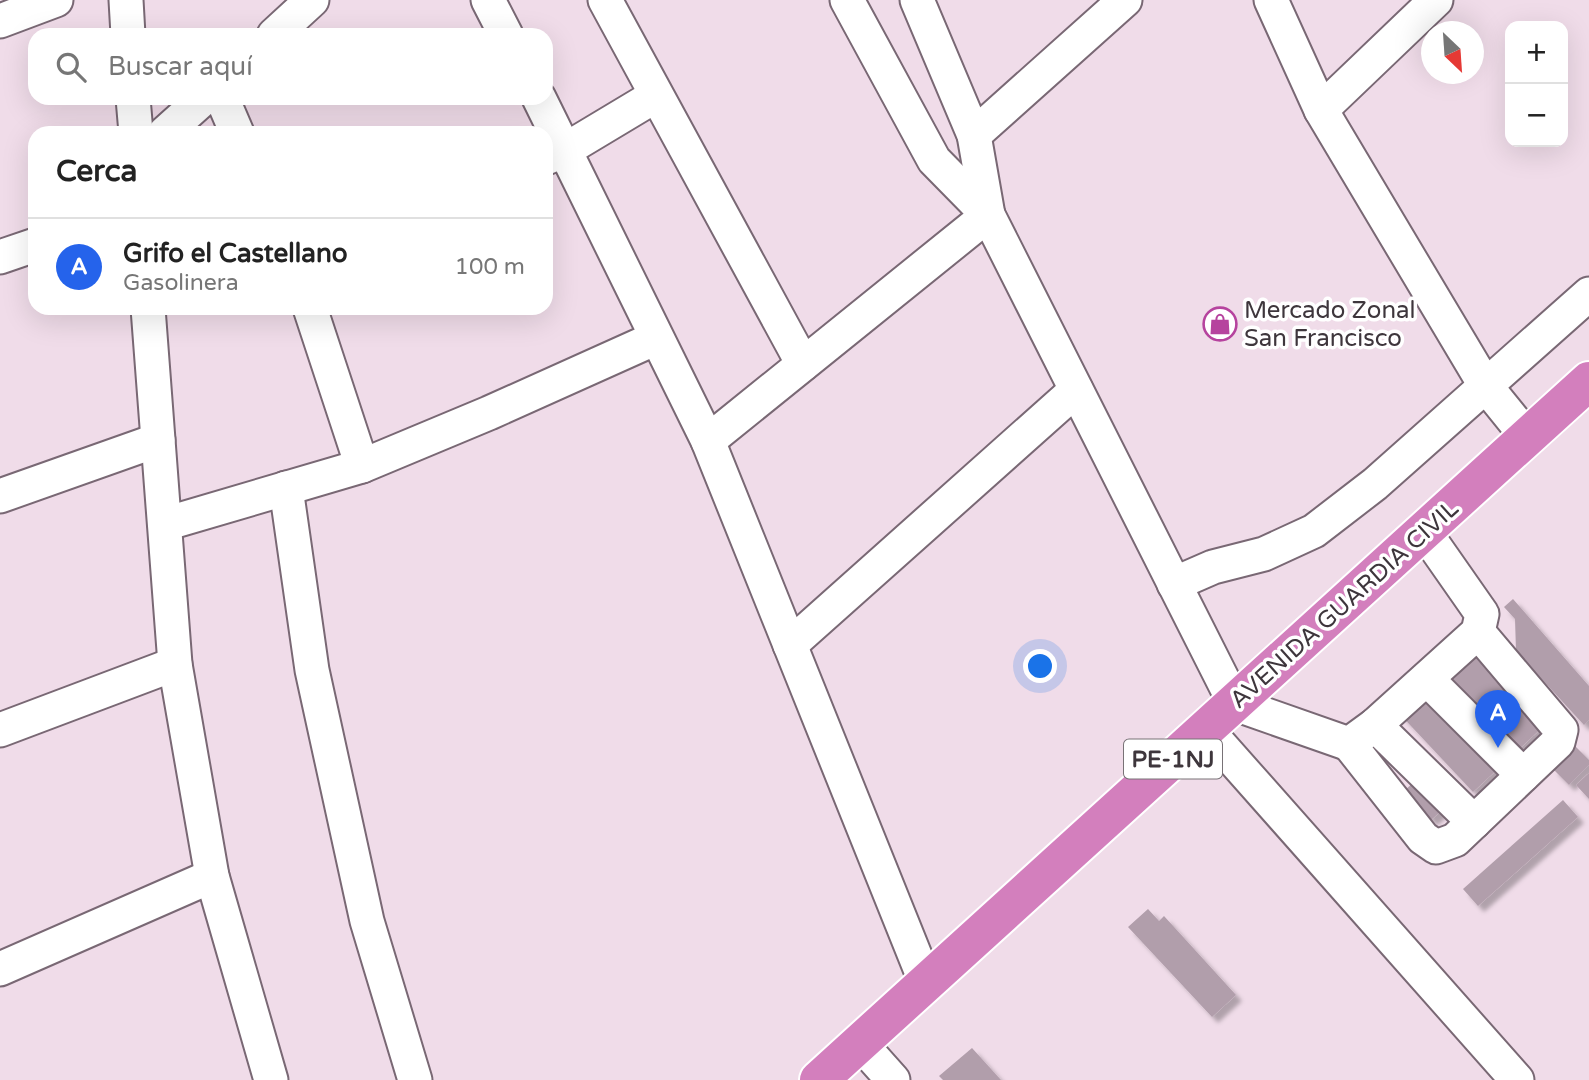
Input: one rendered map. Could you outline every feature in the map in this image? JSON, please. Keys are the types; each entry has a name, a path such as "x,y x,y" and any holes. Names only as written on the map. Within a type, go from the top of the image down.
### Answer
{"highway":[{"name":"AVENIDA GUARDIA CIVIL","path":"818,1080 1589,381"}],"street":[{"path":"0,21 56,0"},
{"path":"126,0 128,28"},
{"path":"282,28 312,0"},
{"path":"488,0 502,28"},
{"path":"605,0 803,364"},
{"path":"847,0 934,160 988,215"},
{"path":"917,0 974,135 988,215 1235,704 1362,735 1474,822"},
{"path":"974,135 1125,0"},
{"path":"1271,0 1321,110 1485,385 1527,437"},
{"path":"1321,110 1436,0"},
{"path":"655,96 556,154 656,338 708,441 926,983"},
{"path":"134,105 135,126"},
{"path":"173,126 196,105"},
{"path":"225,105 234,126"},
{"path":"540,105 547,126"},
{"path":"708,441 988,215"},
{"path":"0,257 28,247"},
{"path":"1174,584 1213,568 1264,554 1314,531 1375,484 1589,294"},
{"path":"149,315 175,664 212,876 271,1080"},
{"path":"312,315 362,466"},
{"path":"164,524 362,466 489,413 656,338"},
{"path":"790,645 1076,390"},
{"path":"0,496 158,440"},
{"path":"286,488 315,683 367,921 415,1080"},
{"path":"1362,735 1478,632 1482,614 1424,531"},
{"path":"1362,735 1423,838 1436,847 1455,839 1558,743 1560,730 1478,632"},
{"path":"0,730 175,664"},
{"path":"1427,679 1523,775"},
{"path":"1206,729 1517,1080"},
{"path":"0,969 212,876"},
{"path":"860,1043 893,1080"}],"building":[{"path":"1513,599 1589,686 1589,720 1584,725 1516,651 1515,619 1504,607"},
{"path":"1472,644 1547,723 1517,751 1442,671"},
{"path":"1424,684 1502,765 1473,792 1396,710"},
{"path":"1575,746 1589,760 1589,765 1569,785 1552,768"},
{"path":"1424,773 1451,802 1431,820 1404,791"},
{"path":"1589,773 1589,799 1576,785"},
{"path":"1563,800 1578,817 1478,906 1463,889"},
{"path":"1148,909 1159,921 1164,916 1236,995 1212,1017 1128,927"},
{"path":"972,1048 1001,1080 943,1080 939,1076"}],"place":[{"name":"Mercado Zonal San Francisco","path":"1220,324"},
{"name":"Grifo el Castellano","path":"1498,748"}]}
